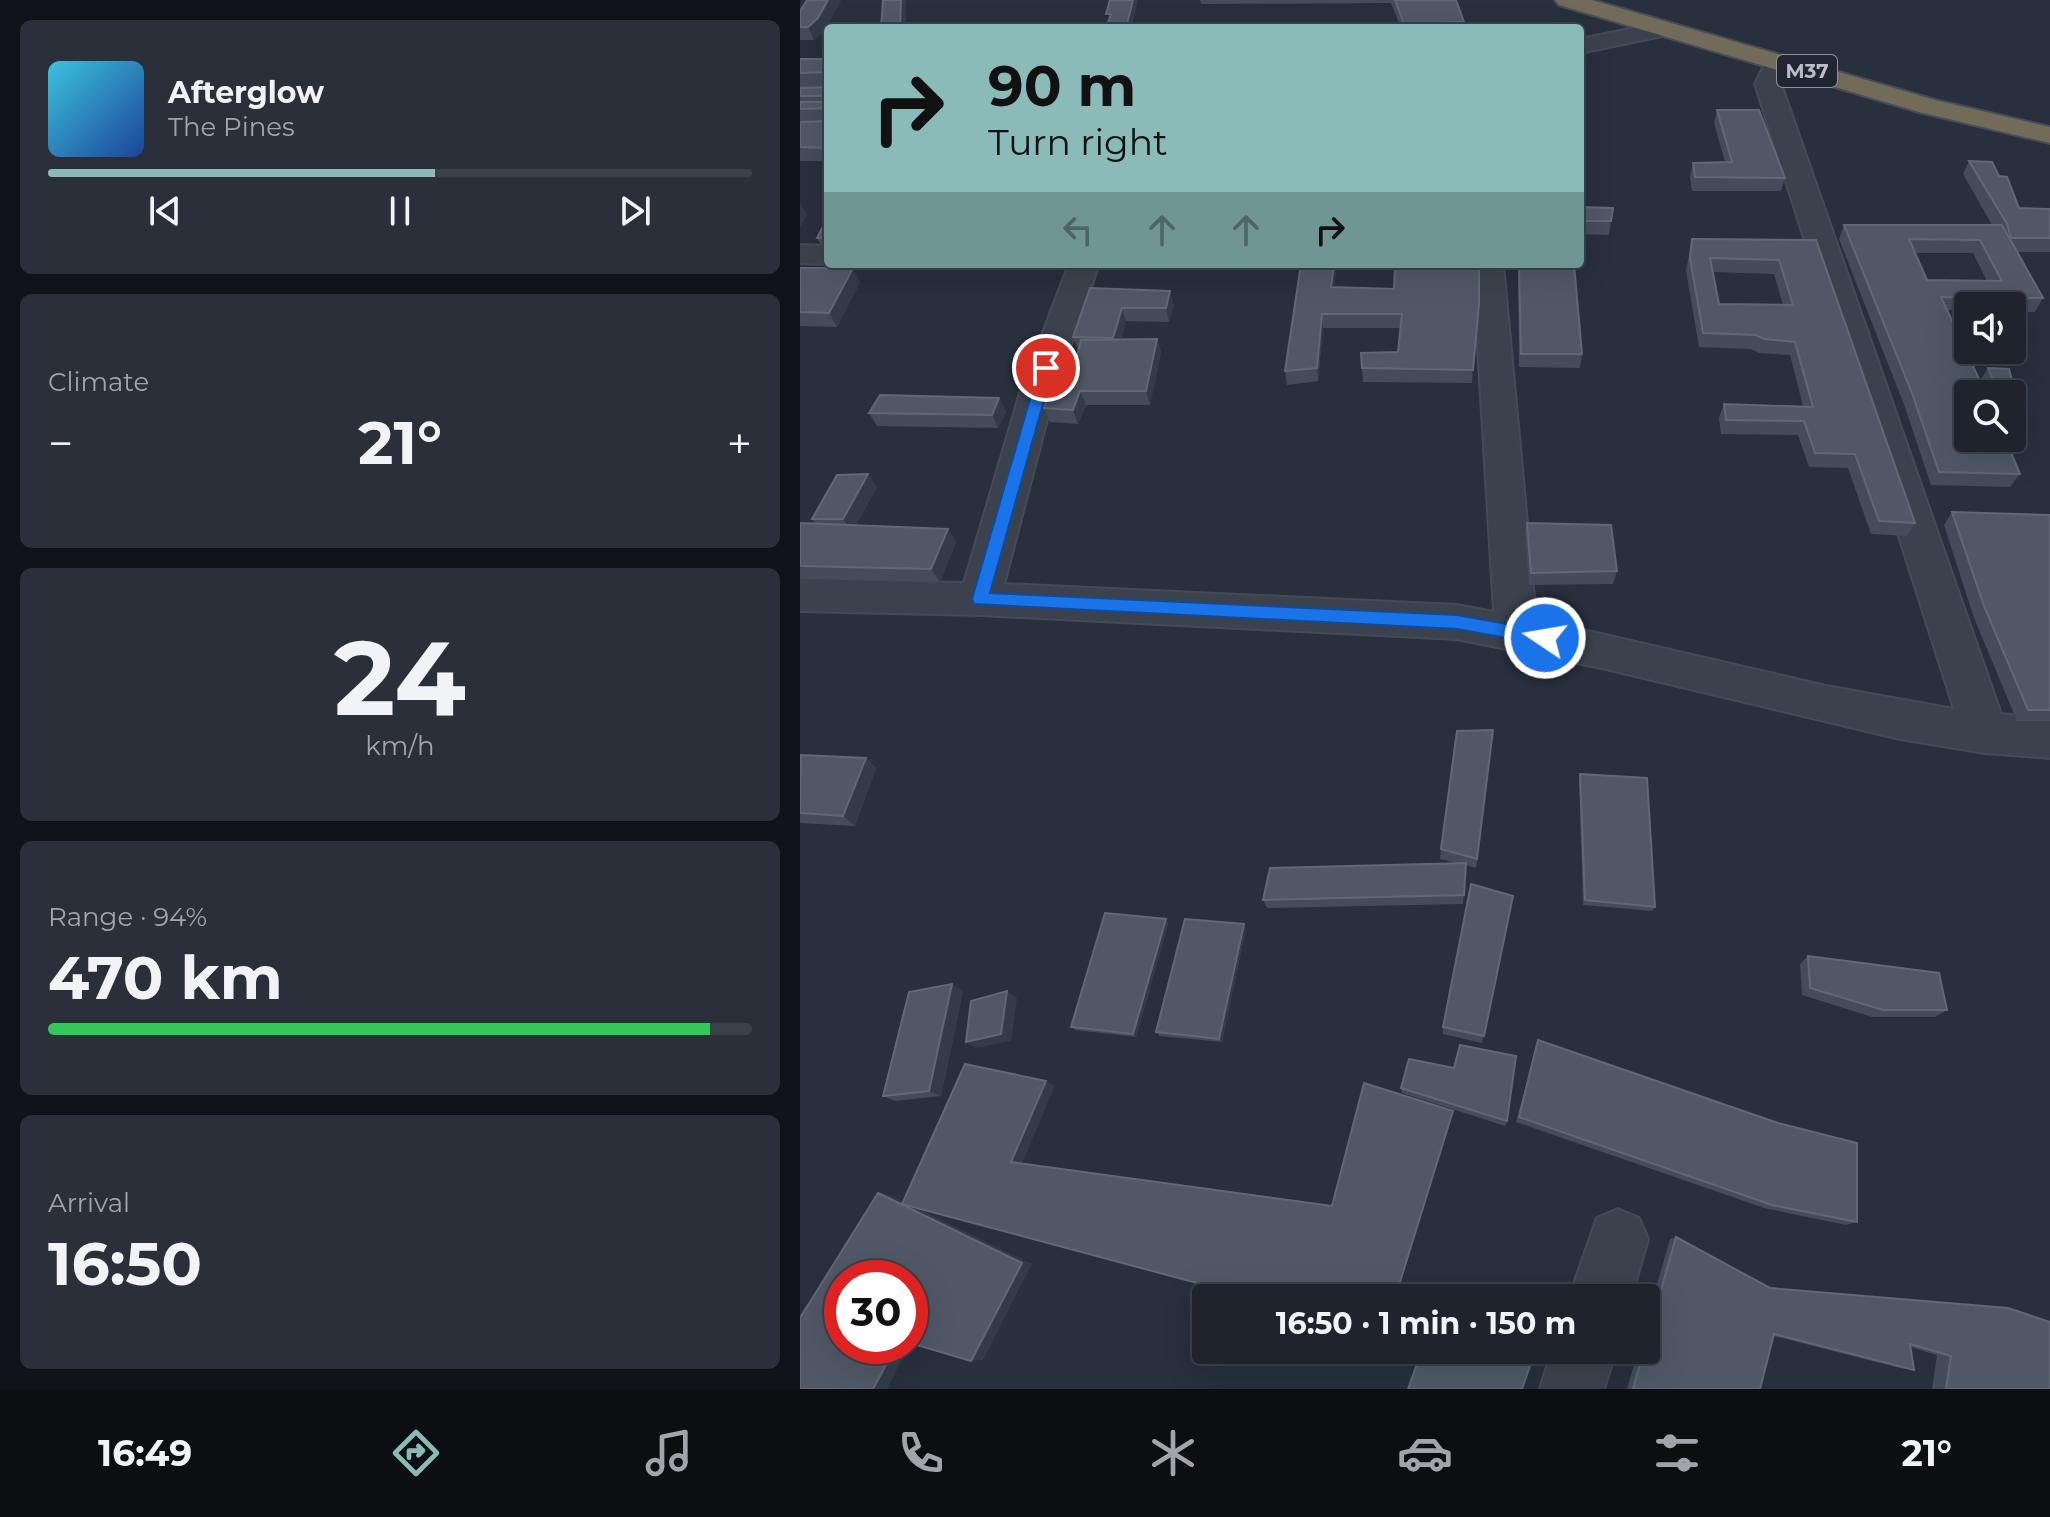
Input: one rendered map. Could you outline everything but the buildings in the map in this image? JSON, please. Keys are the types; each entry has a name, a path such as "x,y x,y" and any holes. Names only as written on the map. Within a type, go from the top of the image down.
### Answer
{"highway":[{"name":"M37","path":"1567,0 1928,106 2050,135"},
{"name":"M37","path":"1640,0 1924,83 2050,112"}],"street":[{"path":"1584,45 1664,29"},
{"path":"1777,62 1768,84 1985,734"},
{"path":"800,254 824,255"},
{"path":"980,599 1037,393 1083,268"},
{"path":"1488,268 1516,631"},
{"path":"800,595 980,599 1457,622 1516,631 1773,694 1985,734 2050,738"},
{"path":"1604,1284 1618,1239"},
{"path":"1572,1389 1580,1364"}],"route":[{"path":"1046,368 980,599 1457,622 1545,638"}]}
